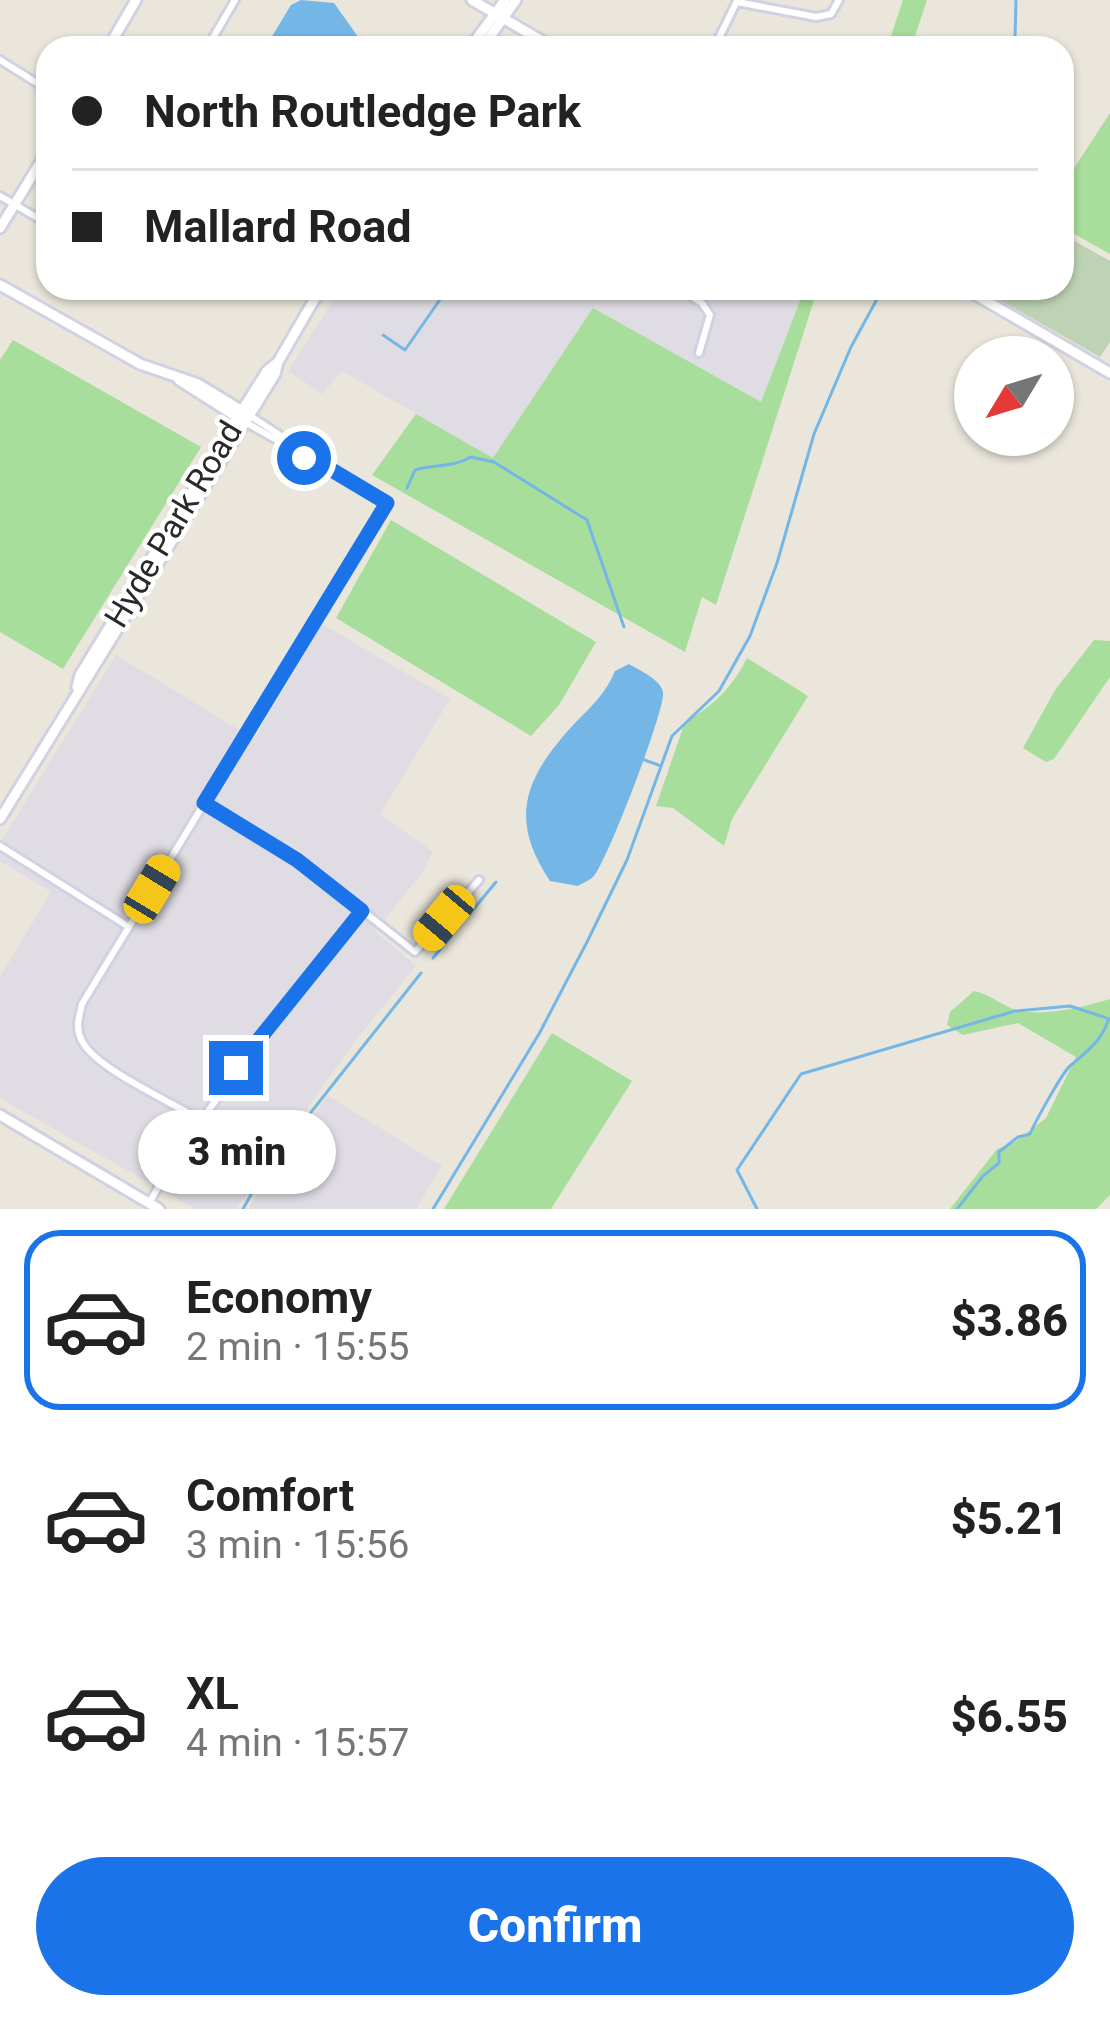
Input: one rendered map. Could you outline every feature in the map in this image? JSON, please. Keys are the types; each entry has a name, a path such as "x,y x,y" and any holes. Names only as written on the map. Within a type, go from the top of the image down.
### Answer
{"main road":[{"path":"115,36 136,0"},
{"path":"472,0 534,36"},
{"path":"489,36 505,0"},
{"path":"481,36 516,0"},
{"path":"0,228 36,170"},
{"path":"0,286 140,364 198,384 244,416"},
{"name":"Hyde Park Road","path":"0,819 244,416 275,374 314,300"},
{"path":"985,300 1110,373"},
{"path":"0,1115 154,1206"}],"street":[{"path":"214,36 235,0"},
{"path":"720,36 737,1 816,16 831,14 839,0"},
{"path":"0,60 36,82"},
{"path":"0,196 36,217"},
{"path":"697,300 710,315 699,353"},
{"path":"244,416 304,458 387,503 398,502"},
{"path":"199,1119 98,1058 83,1044 77,1025 82,1004 387,503"},
{"path":"204,803 297,860 416,952 479,880"},
{"path":"0,846 129,927"},
{"path":"154,1206 199,1119 362,911"}],"shaded area":[{"path":"333,300 800,300 761,402 493,458 342,371 322,394 288,371"},
{"path":"322,624 450,699 380,814 433,852 375,931 416,966 355,1041 236,1209 195,1209 0,1098 0,977 51,892 0,861 0,843 116,655 254,739"},
{"path":"328,1096 442,1166 416,1209 248,1209"}],"green space":[{"path":"903,0 927,0 915,36 891,36"},
{"path":"1110,113 1110,254 1074,234 1074,168"},
{"path":"1074,241 1110,261 1110,342 1100,357 1074,342 1074,336 1063,336 1000,300 1074,300"},
{"path":"800,300 814,300 716,605 702,597 685,652 372,475 416,414 493,458 593,308 761,402"},
{"path":"13,340 201,447 63,669 0,632 0,360"},
{"path":"391,520 596,642 559,705 531,736 336,618"},
{"path":"1094,640 1110,641 1110,677 1054,759 1046,762 1023,748 1055,690"},
{"path":"747,658 808,696 732,819 724,846 673,808 656,806 685,722 721,695"},
{"path":"974,991 1031,1012 1110,999 1110,1195 1096,1209 950,1209 997,1149 1014,1143 1046,1118 1076,1057 1018,1023 963,1035 947,1025 950,1012"},
{"path":"552,1033 632,1081 551,1209 444,1209"}],"water":[{"path":"301,0 334,3 357,36 272,36 291,5"},
{"path":"629,664 654,680 663,693 645,755 594,876 578,886 550,881 529,837 526,817 534,779 558,742 603,693 615,671"}],"waterway":[{"path":"1015,36 1016,0"},
{"path":"383,335 405,350 440,300"},
{"path":"433,1209 539,1034 587,942 627,860 672,736 719,691 750,636 777,563 814,434 876,300"},
{"path":"407,488 415,470 471,457 494,462 587,520 624,627"},
{"path":"642,759 661,766"},
{"path":"433,958 496,882"},
{"path":"243,1209 263,1173 421,973"},
{"path":"757,1209 737,1170 801,1074 1015,1011 1070,1006 1110,1019"},
{"path":"957,1209 999,1163 999,1152 1030,1134 1066,1070 1097,1041 1108,1021"}],"route":[{"path":"236,1068 362,911 297,860 204,803 387,503 304,458"}]}
